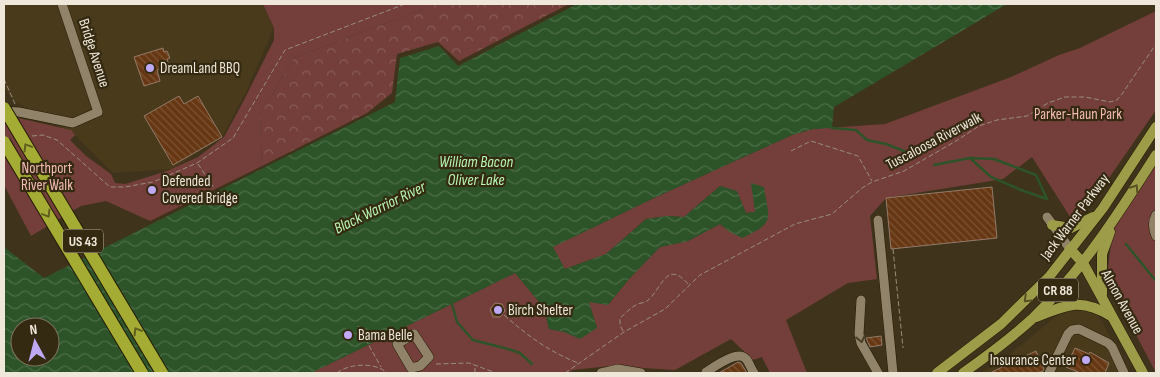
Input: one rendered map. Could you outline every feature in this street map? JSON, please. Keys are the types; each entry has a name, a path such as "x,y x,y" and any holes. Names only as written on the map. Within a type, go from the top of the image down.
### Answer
{"highway":[{"name":"US 43","path":"4,110 162,373"},
{"name":"US 43","path":"4,142 142,373"}],"main road":[{"name":"Jack Warner Parkway","path":"937,373 984,339 1049,277 1098,214 1156,127"},
{"name":"Jack Warner Parkway","path":"963,373 1005,342 1032,318 1083,262 1114,220 1156,155"},
{"path":"1049,221 1071,228 1098,214"},
{"path":"1102,300 1102,254 1114,220"},
{"name":"Almon Avenue","path":"1070,249 1083,262 1143,373"},
{"path":"1032,318 1068,305 1078,304 1093,307 1111,316"}],"street":[{"name":"Bridge Avenue","path":"19,112 73,123 98,112 62,4"},
{"path":"4,110 19,112"},
{"path":"1156,215 1153,230 1156,236"},
{"path":"878,220 895,371"},
{"path":"1049,221 1070,249"},
{"path":"861,300 859,334 861,343 878,373"},
{"path":"1049,373 1068,334 1072,330 1079,329 1108,343 1112,347 1124,373"},
{"path":"706,373 735,356 742,356 746,359 754,373"},
{"path":"601,373 618,369 642,373"}],"path":[{"path":"30,136 43,135 57,140 110,186 125,187 152,182 198,163 233,138 285,50 405,4"},
{"name":"Tuscaloosa Riverwalk","path":"565,373 624,332 665,309 700,275 804,221 832,214 862,188 872,182 893,175 913,165 979,126 997,120 1027,116 1059,99 1076,96 1106,102 1117,100 1156,44"},
{"path":"4,79 19,112"},
{"path":"791,151 811,141 858,156 872,182"},
{"path":"198,163 214,188"},
{"path":"893,249 903,348"},
{"path":"624,332 620,325 620,318 634,306 646,302 667,276 676,274 683,278 688,285"},
{"path":"504,316 532,340 557,354 579,363"},
{"path":"358,326 382,369 387,373"},
{"path":"421,369 430,364 458,362 496,373"},
{"path":"337,373 350,367 371,366 382,369"},
{"path":"474,373 475,366"}],"shaded area":[{"path":"4,4 263,4 274,28 246,92 222,137 172,169 113,173 74,134 14,101 4,88"},
{"path":"1077,308 1098,315 1130,373 980,373 999,363 1058,315"}],"green space":[{"name":"Northport River Walk","path":"263,4 437,4 294,58 260,115 262,166 150,221 106,201 81,206 31,236 4,185 4,117 18,118 71,130 75,135 70,140 86,156 111,174 115,183 125,184 167,171 198,157 224,137 274,40 274,28"},
{"path":"437,4 569,4 459,61 438,42 397,54 392,93 367,113 262,166 260,115 294,58"},
{"name":"Parker-Haun Park","path":"1156,11 1156,110 1109,178 1074,223 1032,157 1003,179 886,198 870,216 877,279 848,283 786,320 807,373 770,373 762,357 753,360 731,339 675,370 610,366 573,370 568,373 311,373 515,273 544,308 549,329 564,332 597,327 588,301 608,305 629,279 660,247 688,241 720,224 730,232 756,212 746,213 737,192 720,186 684,217 667,216 646,219 606,254 565,269 552,247 792,135 813,129 885,124 1011,77 1059,55 1080,48"},
{"path":"1156,155 1156,373 1118,300 1108,268 1114,220"}],"water":[{"name":"William Bacon Oliver Lake","path":"577,4 1007,4 834,107 832,128 813,129 792,135 654,198 553,247 565,269 606,254 646,219 667,216 684,217 720,186 737,191 746,213 755,212 751,183 764,187 768,213 768,219 765,224 742,238 720,224 688,241 660,247 629,279 608,305 589,302 597,328 580,339 564,332 549,329 544,308 515,273 311,373 4,373 4,247 44,278 395,102 400,58 439,46 458,66"}],"building":[{"name":"DreamLand BBQ","path":"163,48 164,52 167,51 170,58 167,59 169,66 157,70 160,81 144,86 134,57"},
{"path":"179,96 184,104 198,96 222,137 173,165 144,116"},
{"path":"992,187 997,238 891,249 886,198"},
{"name":"Birch Shelter","path":"495,303 502,304 505,311 500,317 493,317 490,309"},
{"path":"881,336 882,345 870,347 866,338"},
{"name":"Insurance Center","path":"1075,348 1089,354 1090,352 1109,363 1105,373 1080,373 1066,367"},
{"path":"1036,351 1044,369 1043,371 1038,373 990,373"},
{"path":"738,362 741,363 747,373 719,373"}],"waterway":[{"path":"830,127 856,130 867,140 886,144 914,155"},
{"path":"970,158 991,177 1047,199"},
{"path":"934,165 970,158 994,159 1036,175 1047,199"},
{"path":"1126,244 1156,281"},
{"path":"452,304 457,322 473,340 520,353 532,364"}],"place":[{"name":"DreamLand BBQ","path":"150,68"},
{"name":"Defended Covered Bridge","path":"152,190"},
{"name":"Birch Shelter","path":"498,310"},
{"name":"Bama Belle","path":"348,335"},
{"name":"Insurance Center","path":"1086,360"}],"water label":[{"name":"Black Warrior River","path":"380,208"}]}
